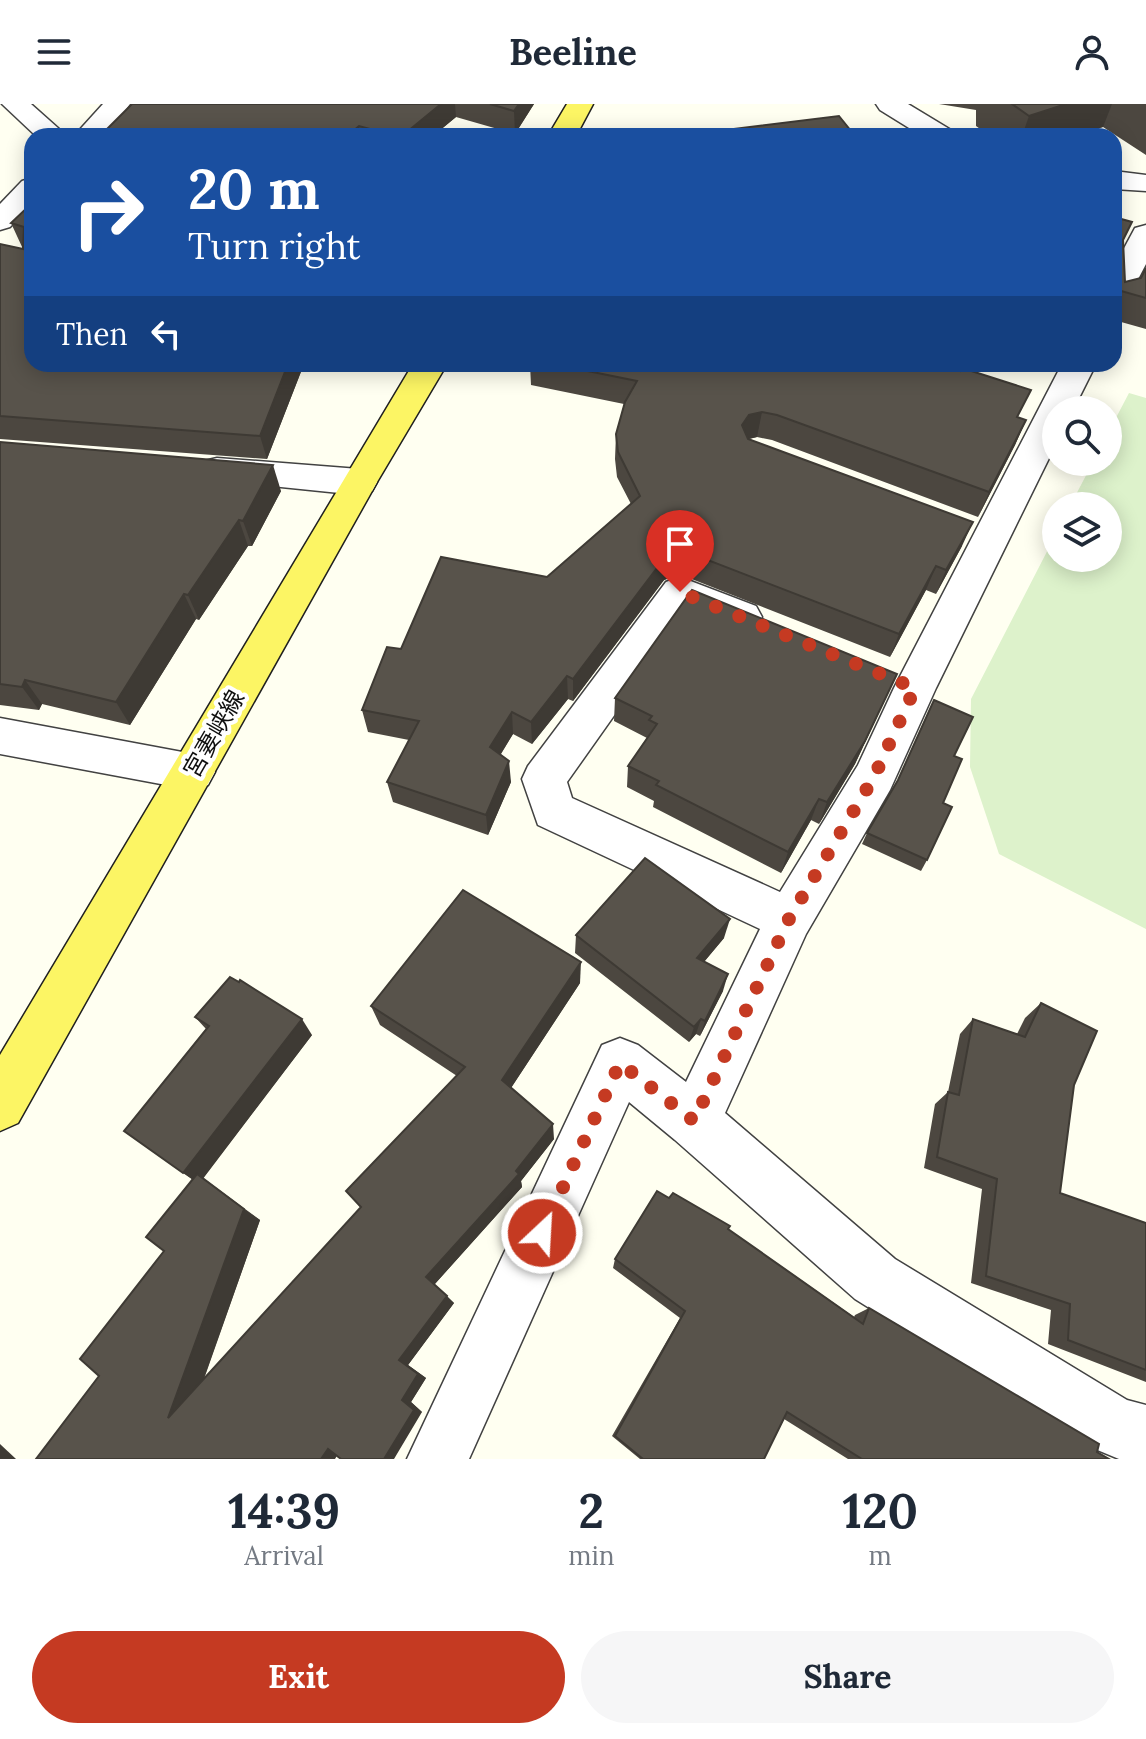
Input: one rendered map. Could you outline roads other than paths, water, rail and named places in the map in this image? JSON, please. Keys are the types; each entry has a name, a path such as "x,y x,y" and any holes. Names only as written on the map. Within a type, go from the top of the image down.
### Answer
{"main road":[{"path":"566,128 580,104"},
{"name":"宮妻峡線","path":"0,1105 425,372"}],"street":[{"path":"15,104 44,128"},
{"path":"103,128 117,104"},
{"path":"889,104 928,128"},
{"path":"0,221 24,196"},
{"path":"1122,281 1146,234"},
{"path":"694,1121 789,919 874,777 900,682 976,533 1074,372"},
{"path":"187,468 359,482"},
{"path":"783,634 680,592 544,779 554,811 789,919"},
{"path":"0,736 193,772"},
{"path":"438,1459 620,1063 694,1121 875,1279 1125,1441"}]}
